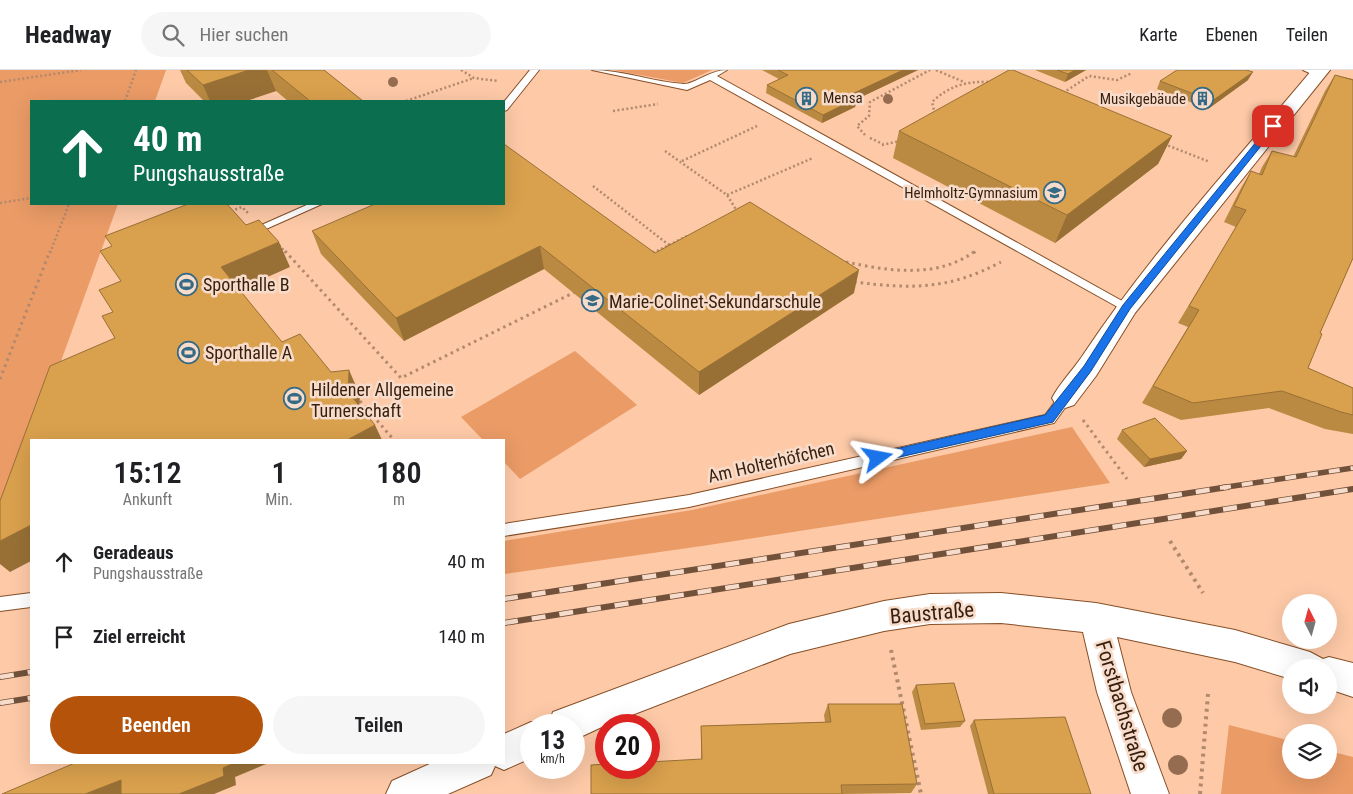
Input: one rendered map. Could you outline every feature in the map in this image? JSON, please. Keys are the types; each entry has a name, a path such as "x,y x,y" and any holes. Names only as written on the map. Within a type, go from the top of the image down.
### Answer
{"street":[{"path":"1065,398 1087,369 1127,307 1315,71"},
{"name":"Baustraße","path":"585,718 789,638 884,616 930,609 1001,608 1096,618 1235,646 1282,660"},
{"name":"Forstbachstraße","path":"1096,618 1114,692 1150,794"},
{"path":"1337,675 1353,680"},
{"path":"505,752 520,745"},
{"path":"405,794 473,764"}],"lane":[{"path":"505,107 535,70"},
{"path":"596,70 687,87 724,70"},
{"path":"710,76 1127,307"},
{"path":"262,227 315,205"},
{"name":"Am Holterhöfchen","path":"505,530 689,501 1049,419 1065,398"},
{"path":"0,604 30,600"}],"path":[{"path":"0,82 81,70"},
{"path":"125,100 136,70"},
{"path":"461,70 474,78 523,84"},
{"path":"907,140 883,144 864,135 857,126 869,116 870,102 930,70"},
{"path":"936,70 964,82 994,83"},
{"path":"1060,95 1089,76 1112,81 1126,78 1132,73"},
{"path":"409,100 474,78"},
{"path":"939,117 935,114 932,102 945,89 964,82"},
{"path":"682,161 780,115"},
{"path":"1158,142 1236,172"},
{"path":"727,195 838,147"},
{"path":"665,151 682,161 727,195 738,210 730,215"},
{"path":"592,186 670,244"},
{"path":"0,203 30,198"},
{"path":"0,379 69,205"},
{"path":"226,213 242,207 286,252 401,378 580,289"},
{"path":"652,253 695,232"},
{"path":"844,262 901,269 928,269 955,264 989,243 995,234"},
{"path":"853,282 883,286 931,286 977,275 1022,250"},
{"path":"279,255 286,252"},
{"path":"1065,398 1127,480"},
{"path":"360,401 393,439"},
{"path":"1170,541 1203,593"},
{"path":"891,650 921,794"},
{"path":"1200,794 1208,694"}],"shaded area":[{"path":"0,70 166,70 155,100 30,100 30,205 118,205 33,439 30,439 30,446 0,529"},
{"path":"613,70 712,70 683,83"},
{"path":"575,351 637,405 520,479 505,463 505,439 482,439 461,417"},
{"path":"1072,427 1110,483 702,546 505,574 505,541 692,510"},
{"path":"1229,725 1282,739 1282,779 1337,779 1337,753 1353,757 1353,794 1221,794"}],"building":[{"path":"187,70 249,70 203,85"},
{"path":"272,70 324,70 362,100 309,100"},
{"path":"778,70 903,70 850,95 857,98 823,115 767,85 788,75"},
{"path":"1009,70 1013,70 1172,136 1067,215 899,131"},
{"path":"1057,70 1075,70 1068,74"},
{"name":"Musikgebäude","path":"1177,70 1246,70 1253,72 1212,101 1160,81"},
{"path":"1335,75 1353,80 1353,258 1320,333 1322,334 1308,368 1353,388 1353,415 1282,391 1193,403 1153,386 1199,310 1189,306 1246,210 1234,206 1251,171 1262,175 1272,151 1296,157"},
{"path":"505,145 655,253 750,202 859,270 699,372 540,246 396,318 312,231 373,205 505,205"},
{"path":"185,205 228,205 246,225 259,220 279,242 221,267 282,342 300,334 331,372 349,370 348,392 375,425 349,439 30,439 30,526 0,541 0,501 50,366 115,338 102,316 113,312 99,290 121,281 100,251 112,246 105,236"},
{"path":"1155,418 1187,451 1150,459 1122,430"},
{"path":"954,683 965,721 925,724 916,685"},
{"path":"828,704 902,704 917,784 841,785 842,794 591,794 591,765 595,765 595,779 660,779 660,761 702,759 701,726 831,722"},
{"path":"1065,717 1091,794 994,794 974,720"},
{"path":"72,764 232,764 223,768 224,776 179,794 121,794 121,780 85,794 2,794"}],"railway":[{"path":"1220,488 1353,468"},
{"path":"505,599 1228,487"},
{"path":"505,623 1353,489"},
{"path":"0,677 30,672"},
{"path":"0,703 30,698"}],"place":[{"name":"Mensa","path":"807,98"},
{"name":"Musikgebäude","path":"1202,99"},
{"name":"Helmholtz-Gymnasium","path":"1054,193"},
{"name":"Sporthalle B","path":"187,284"},
{"name":"Marie-Colinet-Sekundarschule","path":"593,301"},
{"name":"Sporthalle A","path":"189,352"},
{"name":"Hildener Allgemeine Turnerschaft","path":"295,399"}],"route":[{"path":"878,458 1049,419 1087,369 1127,307 1273,126"}]}
